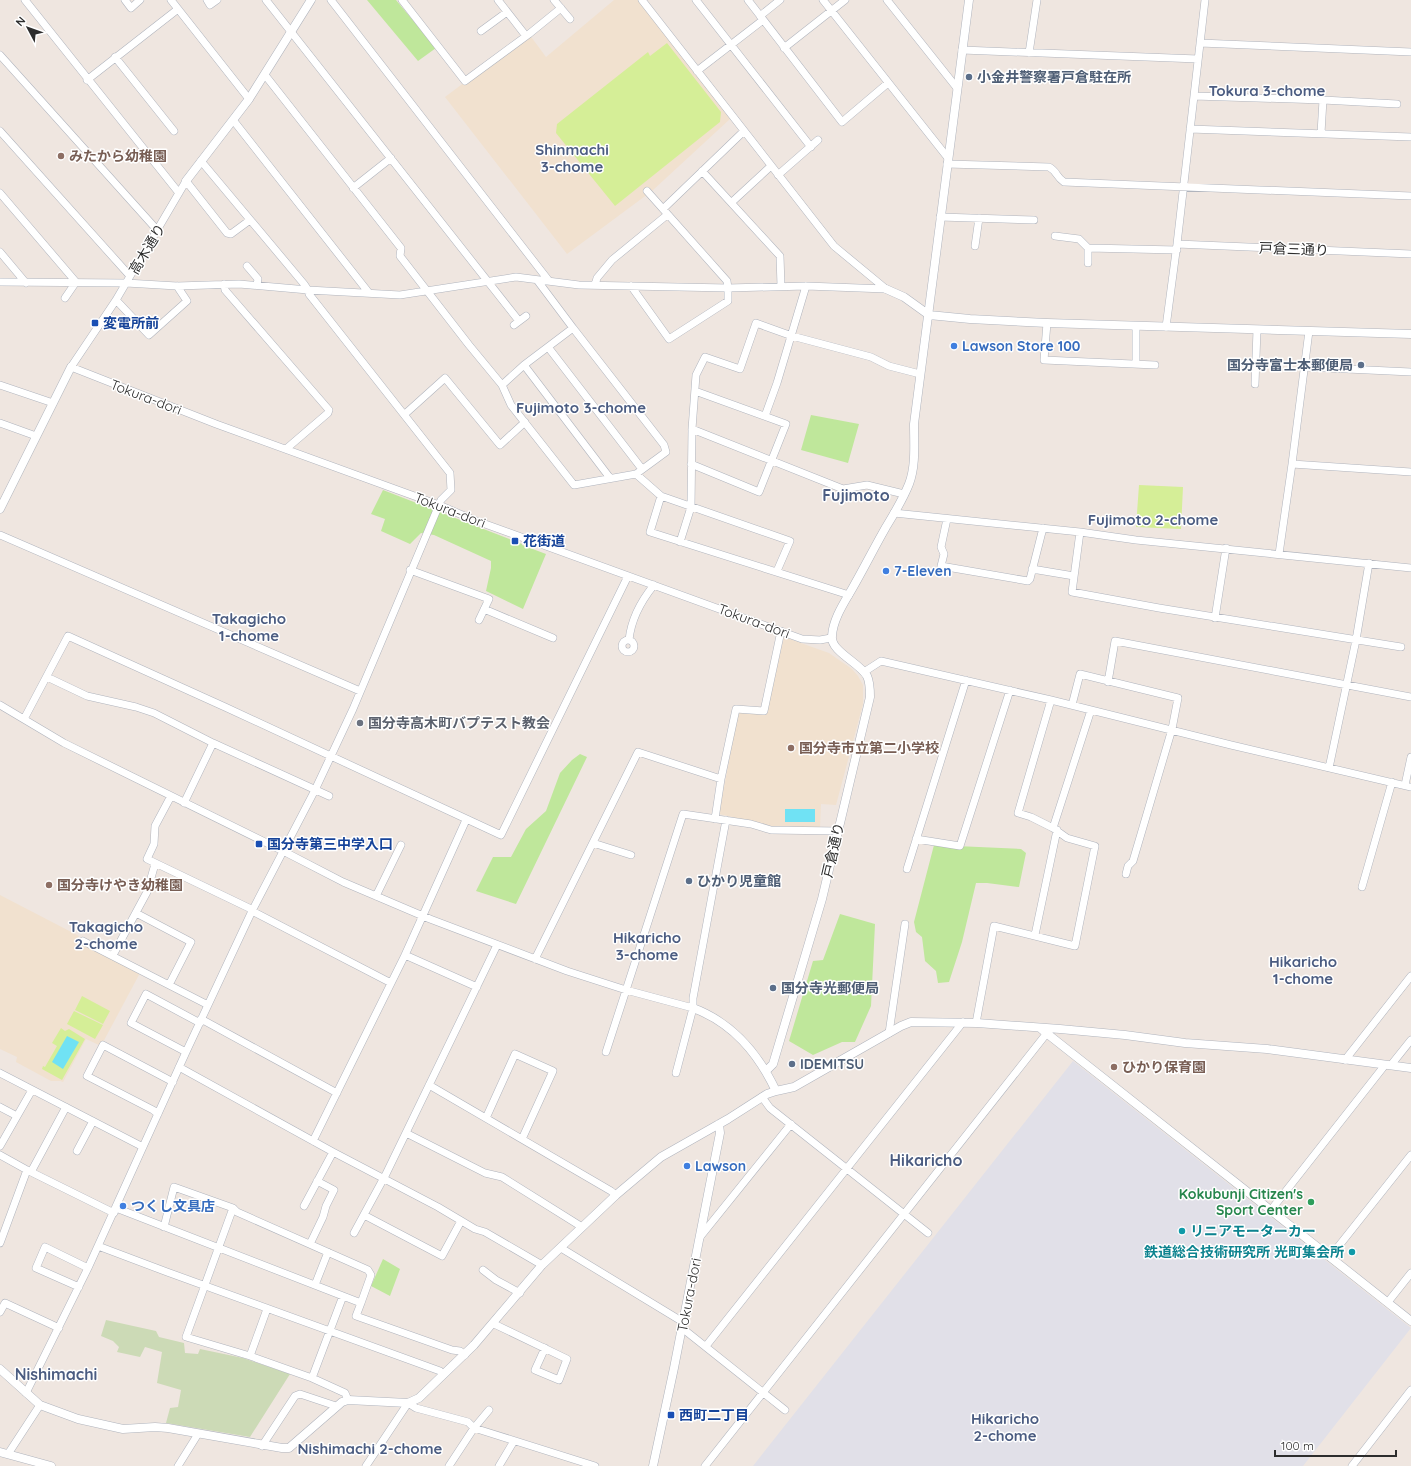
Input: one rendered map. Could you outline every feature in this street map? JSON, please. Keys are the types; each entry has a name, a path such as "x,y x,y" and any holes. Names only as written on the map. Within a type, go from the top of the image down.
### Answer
{"street":[{"path":"25,0 87,80 179,193"},
{"path":"125,0 131,8 140,0"},
{"path":"171,0 249,99"},
{"path":"207,0 210,5 216,0"},
{"path":"266,0 488,281 517,323 526,316"},
{"name":"高木通り","path":"0,509 3,494 36,436 71,367 116,300 186,181 249,99 312,0"},
{"path":"330,0 549,281"},
{"path":"402,0 465,81 561,8"},
{"path":"498,0 526,36"},
{"path":"554,0 570,19"},
{"path":"642,0 834,246 886,289 904,297 929,315 970,319 1047,323 1411,334"},
{"path":"696,0 811,147"},
{"path":"748,0 842,122 888,83"},
{"path":"697,71 762,18 780,0"},
{"path":"823,0 948,161 1049,167 1053,169 1059,179 1064,182 1411,196"},
{"path":"784,48 845,0"},
{"path":"887,0 957,88"},
{"path":"969,0 940,217 929,315 920,374 914,424 912,474 904,494 835,622 831,638 840,651 864,672 881,661 1010,690 1408,786 1411,757"},
{"path":"1029,53 1037,0"},
{"path":"1166,327 1177,247 1205,0"},
{"path":"87,80 178,9"},
{"path":"481,31 507,12"},
{"path":"1200,43 1411,52"},
{"path":"962,50 1198,59"},
{"path":"0,55 158,230"},
{"path":"115,57 174,131"},
{"path":"265,75 401,248 400,256 502,385 511,405 574,486 636,474 666,452 664,445 537,280"},
{"path":"1194,96 1397,104"},
{"path":"1322,133 1323,100"},
{"path":"233,120 369,292"},
{"path":"1190,129 1411,136"},
{"path":"0,131 130,276"},
{"path":"663,208 744,131"},
{"path":"778,174 818,140"},
{"path":"353,188 391,158"},
{"path":"26,1392 88,1268 179,1067 252,911 331,757 441,500 451,490 450,473 309,294 308,290 201,162"},
{"path":"732,202 771,166"},
{"path":"702,170 780,256 781,286"},
{"path":"186,181 227,233 232,234 250,220"},
{"path":"631,286 669,339 728,301 727,282 647,191"},
{"path":"0,193 76,282"},
{"path":"595,286 597,278 612,260 667,215"},
{"path":"940,217 1034,220"},
{"path":"975,246 979,218"},
{"path":"1055,236 1079,239 1088,248 1088,264"},
{"name":"戸倉三通り","path":"1088,248 1177,247 1411,254"},
{"path":"0,252 26,283"},
{"path":"247,266 258,279 257,285"},
{"path":"0,282 126,283 177,286 224,284 257,285 308,290 369,292 400,295 516,277 595,286 728,288 806,286 886,289"},
{"path":"65,298 76,282"},
{"path":"224,284 225,290 329,410 328,413 286,449"},
{"path":"116,300 149,334 187,301 177,286"},
{"path":"765,416 792,336 806,286"},
{"path":"680,542 691,507 692,429 696,375 705,357 740,369 756,323 792,336 871,357 889,366 920,374"},
{"path":"1047,323 1044,360 1155,365"},
{"path":"1136,326 1136,364"},
{"path":"502,385 524,365 573,328"},
{"path":"1255,384 1257,330"},
{"path":"1279,554 1310,331"},
{"path":"548,347 642,469"},
{"path":"524,365 610,478"},
{"name":"Tokura-dori","path":"71,367 286,449 439,505 474,520 781,630 802,639 820,640 831,638"},
{"path":"1304,367 1411,372"},
{"path":"404,414 446,378 500,445 525,422"},
{"path":"0,385 53,403"},
{"path":"691,464 759,492 786,424 695,390"},
{"path":"0,423 36,436"},
{"path":"692,429 843,489 867,485 904,494"},
{"path":"1292,464 1411,472"},
{"path":"636,474 661,496 790,541 777,571"},
{"path":"661,496 650,532 849,595"},
{"path":"894,513 1080,532 1136,540 1411,568"},
{"path":"947,519 942,547 944,554 941,566 1028,581 1042,528"},
{"path":"1080,532 1072,592 1215,618 1401,647"},
{"path":"0,535 360,692"},
{"path":"1215,618 1226,548"},
{"path":"1329,768 1356,640 1369,563"},
{"path":"410,570 488,599 479,620"},
{"path":"1032,570 1074,576"},
{"path":"24,719 68,636 501,835 628,576"},
{"path":"629,640 633,620 641,604 654,585"},
{"path":"484,609 553,638"},
{"path":"715,819 721,779 736,709 764,711 781,630"},
{"path":"1108,682 1115,641 1411,697"},
{"name":"戸倉通り","path":"766,1071 773,1064 822,899 870,697 868,677 864,672"},
{"path":"1072,705 1080,674 1178,698 1172,729 1132,861 1128,866 1126,874"},
{"path":"47,677 87,696 136,707 154,714 213,743 329,796"},
{"path":"907,868 966,680"},
{"path":"916,839 960,846 1010,690"},
{"path":"976,1023 994,926 1075,946 1095,846 1067,838 1055,829 1031,817 1018,813 1050,700"},
{"path":"0,705 64,743 343,882 423,917 497,945 626,990 693,1008 706,1013 736,1034 747,1045 766,1071 776,1091"},
{"path":"1034,935 1055,829 1091,710"},
{"path":"184,803 213,743"},
{"path":"535,958 638,752 721,779"},
{"path":"1362,887 1392,782"},
{"path":"171,796 155,826 154,844 147,859 249,908 252,911 392,983"},
{"path":"606,1052 683,814 751,824 771,830 837,831"},
{"path":"313,1141 392,983 466,820"},
{"path":"676,1073 693,1008 693,998 726,820"},
{"path":"593,843 632,855"},
{"path":"376,896 393,854 401,845"},
{"path":"113,955 147,892 155,864"},
{"path":"136,913 191,942 169,985"},
{"path":"889,1033 905,924"},
{"path":"83,940 208,1005"},
{"path":"354,1233 384,1178 497,945"},
{"path":"405,955 477,987"},
{"path":"1345,1060 1411,976"},
{"path":"186,1052 131,1023 146,994 337,1092"},
{"path":"0,1369 40,1405 78,1419 123,1429 162,1428 262,1446 282,1448 289,1448 342,1402 348,1400 408,1403 419,1398 465,1356 494,1324 542,1265 616,1195 661,1157 719,1124 762,1097 776,1091 794,1088 901,1026 911,1022 963,1022 1040,1027 1125,1035 1185,1043 1268,1049 1411,1068"},
{"path":"706,1346 963,1022"},
{"path":"1040,1027 1411,1321"},
{"path":"705,1466 1047,1033"},
{"path":"1271,1210 1388,1065 1411,1040"},
{"path":"158,1114 87,1076 103,1045 173,1082"},
{"path":"486,1118 515,1054 552,1071 522,1139"},
{"path":"179,1067 333,1152 438,1207 475,1229 485,1232 542,1265"},
{"path":"0,1073 143,1147"},
{"path":"429,1085 616,1195"},
{"path":"0,1146 32,1090"},
{"path":"762,1097 770,1108 928,1233"},
{"path":"0,1106 17,1116"},
{"path":"0,1243 29,1171 66,1107"},
{"path":"77,1151 93,1121"},
{"name":"Tokura-dori","path":"653,1466 700,1237 720,1133 719,1124"},
{"path":"700,1237 791,1124"},
{"path":"406,1132 485,1173 502,1178 582,1227"},
{"path":"304,1206 333,1152"},
{"path":"0,1155 29,1171 115,1210 164,1226 360,1302"},
{"path":"1330,1257 1411,1156"},
{"path":"310,1244 334,1190 317,1181"},
{"path":"164,1226 174,1187 233,1208 237,1212 368,1270 371,1275 356,1316 452,1350 460,1351 465,1356"},
{"path":"233,1208 186,1336 250,1356 312,1378 345,1393 348,1400"},
{"path":"364,1215 442,1256 461,1221"},
{"path":"98,1246 329,1332 440,1371 443,1375"},
{"path":"79,1287 36,1268 45,1247 88,1268"},
{"path":"561,1248 683,1325 706,1346 785,1410"},
{"path":"315,1285 328,1252"},
{"path":"483,1270 496,1280 520,1293"},
{"path":"1388,1302 1411,1273"},
{"path":"312,1378 343,1296"},
{"path":"0,1312 5,1303 59,1328"},
{"path":"250,1356 267,1308"},
{"path":"494,1324 545,1348 567,1359 559,1380 535,1370 545,1348"},
{"path":"1352,1466 1411,1390"},
{"path":"262,1446 295,1396 300,1394 336,1406"},
{"path":"408,1403 416,1408 468,1422 474,1428 584,1465 595,1466"},
{"path":"367,1465 408,1403"},
{"path":"40,1405 4,1453 50,1466"},
{"path":"449,1466 474,1428 488,1410"},
{"path":"178,1466 198,1434"},
{"path":"498,1466 514,1441"}],"shaded area":[{"path":"614,0 638,0 730,119 652,191 567,254 445,97 529,34 546,57"},
{"name":"国分寺市立第二小学校","path":"784,637 829,653 852,669 863,685 863,704 836,805 821,804 820,828 771,826 719,814 738,713 766,715"},
{"path":"0,895 79,936 77,941 140,973 101,1046 86,1039 63,1082 51,1081 16,1062 17,1057 0,1049"},
{"path":"1073,1061 1411,1328 1303,1466 753,1466"}],"green space":[{"path":"367,0 396,0 436,48 418,61"},
{"path":"667,43 721,112 720,122 615,206 556,133 557,124 648,52 650,56"},
{"path":"811,415 859,424 848,463 801,450"},
{"path":"1139,485 1183,487 1181,529 1136,527"},
{"path":"383,490 546,554 523,609 486,591 491,561 434,535 421,533 410,544 381,531 385,519 371,514"},
{"path":"580,754 587,757 516,904 476,891 493,857 511,857 526,829 546,811 560,773"},
{"path":"934,845 1021,849 1026,853 1019,887 976,883 962,942 949,982 938,983 936,971 925,961 922,937 916,932 914,922"},
{"path":"840,914 875,924 871,1006 855,1042 842,1042 813,1055 789,1041 813,961 823,960"},
{"path":"82,996 110,1011 103,1024 75,1010"},
{"path":"74,1011 103,1025 95,1039 67,1024"},
{"path":"61,1028 65,1031 69,1029 85,1039 62,1080 42,1069 43,1066 45,1067 57,1046 52,1043"},
{"path":"383,1259 400,1269 390,1296 371,1286"},
{"path":"106,1320 156,1331 159,1337 184,1343 185,1353 198,1354 200,1349 243,1358 290,1374 250,1437 166,1423 170,1408 178,1407 181,1390 157,1383 162,1352 145,1347 140,1357 117,1352 119,1347 113,1341 101,1336"}],"water":[{"path":"785,809 815,809 815,822 785,822"},
{"path":"67,1036 79,1042 63,1069 52,1062"}],"place":[{"name":"小金井警察署戸倉駐在所","path":"969,77"},
{"name":"みたから幼稚園","path":"61,156"},
{"name":"変電所前","path":"95,323"},
{"name":"Lawson Store 100","path":"954,346"},
{"name":"国分寺富士本郵便局","path":"1361,365"},
{"name":"花街道","path":"515,541"},
{"name":"7-Eleven","path":"886,571"},
{"name":"国分寺高木町バプテスト教会","path":"360,723"},
{"name":"国分寺市立第二小学校","path":"791,748"},
{"name":"国分寺第三中学入口","path":"259,844"},
{"name":"ひかり児童館","path":"689,881"},
{"name":"国分寺けやき幼稚園","path":"49,885"},
{"name":"国分寺光郵便局","path":"773,988"},
{"name":"IDEMITSU","path":"792,1064"},
{"name":"ひかり保育園","path":"1114,1067"},
{"name":"Lawson","path":"687,1166"},
{"name":"Kokubunji Citizen's Sport Center","path":"1311,1202"},
{"name":"つくし文具店","path":"123,1206"},
{"name":"リニアモーターカー","path":"1182,1231"},
{"name":"鉄道総合技術研究所 光町集会所","path":"1352,1252"},
{"name":"西町二丁目","path":"671,1415"}],"district":[{"name":"Tokura 3-chome","path":"1267,91"},
{"name":"Shinmachi 3-chome","path":"572,158"},
{"name":"Fujimoto 3-chome","path":"581,408"},
{"name":"Fujimoto","path":"856,495"},
{"name":"Fujimoto 2-chome","path":"1153,520"},
{"name":"Takagicho 1-chome","path":"249,628"},
{"name":"Takagicho 2-chome","path":"106,936"},
{"name":"Hikaricho 3-chome","path":"647,946"},
{"name":"Hikaricho 1-chome","path":"1303,970"},
{"name":"Hikaricho","path":"926,1160"},
{"name":"Nishimachi","path":"56,1374"},
{"name":"Hikaricho 2-chome","path":"1005,1428"},
{"name":"Nishimachi 2-chome","path":"370,1449"}]}
